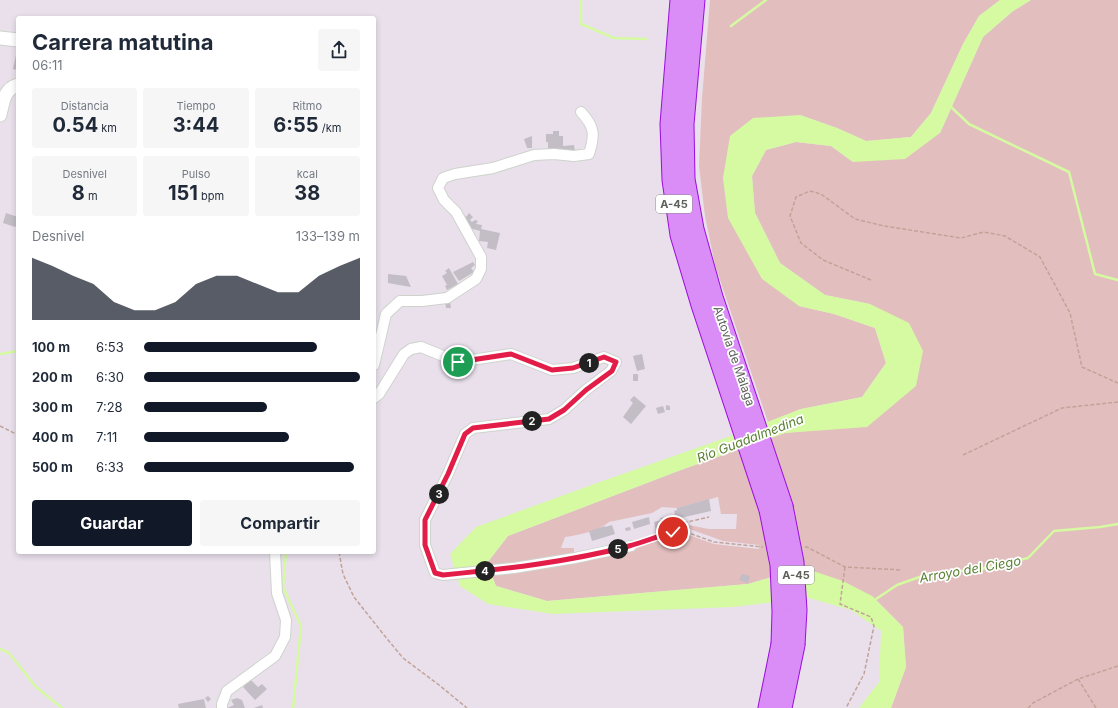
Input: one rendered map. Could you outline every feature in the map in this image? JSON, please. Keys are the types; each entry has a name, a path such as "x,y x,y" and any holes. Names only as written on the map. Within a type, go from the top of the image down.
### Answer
{"highway":[{"name":"Autovía de Málaga","path":"679,0 669,124 671,180 679,235 732,400 765,471 784,506 795,562 798,610 796,645 783,708"},
{"name":"Autovía de Málaga","path":"696,0 685,124 686,178 695,229 714,297 748,395 765,471 768,510 778,565 781,612 780,644 767,708"}],"street":[{"path":"0,38 16,40"},
{"path":"0,114 4,97 12,87 16,86"},
{"path":"376,356 386,314 400,301 422,301 447,298 476,279 481,269 481,257 456,212 444,200 438,188 443,178 455,174 493,168 534,155 554,154 574,156 589,154 593,142 592,127 581,112"},
{"path":"376,396 404,354 411,349 421,347 458,362 511,354 552,370 573,368 604,357 616,362 612,371 586,390 564,410 549,419 473,428 465,434 448,474 425,520 425,545 435,573 443,575 514,568 575,558 631,546"},
{"path":"222,708 227,692 275,656 285,637 286,620 277,593 275,554"}],"path":[{"path":"871,280 824,260 801,243 790,216 796,197 810,191 821,194 855,219 884,226 962,238 984,232 1005,236 1040,257 1070,313 1082,367 1118,383"},
{"path":"963,455 1062,408 1118,402"},
{"path":"0,426 16,434"},
{"path":"631,546 676,532 683,523 710,517"},
{"path":"339,554 343,574 354,597 384,635 403,658 439,685 466,708"},
{"path":"846,708 864,674 874,626 871,617 840,604 845,567 902,570"},
{"path":"1028,708 1033,703 1078,679 1118,666"},
{"path":"1078,679 1096,708"}],"shaded area":[{"path":"710,0 1000,0 979,16 963,44 931,113 911,137 866,141 837,128 800,115 723,177 799,306 834,314 875,328 886,363 862,397 801,409 768,422 715,265 705,216 699,166 702,99"},
{"path":"1031,0 1118,0 1118,708 891,708 906,667 903,627 872,596 772,577 748,584 547,601 496,586 491,574 626,549 675,535 686,534 714,544 759,549 759,545 723,541 687,528 688,525 709,529 736,529 737,514 721,514 718,497 677,508 662,507 652,513 609,522 594,530 565,537 561,548 574,548 574,555 489,567 487,563 508,536 681,470 785,433 823,429 915,386 870,304 825,295 780,263 755,213 752,176 766,150 796,142 831,146 853,162 940,133 983,37 1013,11"}],"water":[{"name":"Río Guadalmedina","path":"1000,0 1031,0 1013,11 983,37 940,133 905,159 853,162 831,146 796,142 766,150 752,176 755,213 780,263 825,295 870,304 909,323 923,351 916,386 867,427 785,433 681,470 508,536 487,563 496,586 547,601 748,584 807,569 843,581 872,596 903,627 906,667 891,708 859,708 879,682 881,631 851,610 809,598 733,607 553,614 488,604 460,586 450,554 476,527 728,437 801,409 862,397 886,363 875,328 834,314 799,306 762,279 728,218 723,178 730,136 753,118 800,115 837,128 866,141 911,137 931,113 963,44 979,16"}],"building":[{"path":"16,55 16,70 13,69"},
{"path":"553,131 559,131 559,136 563,136 563,146 574,145 575,152 548,152 546,134 553,134"},
{"path":"532,136 532,148 527,148 524,139"},
{"path":"6,213 16,216 15,227 3,223"},
{"path":"469,213 473,217 470,220 472,222 475,220 478,221 476,224 482,225 481,229 500,233 496,250 487,248 488,242 479,241 480,231 473,229 469,230 462,218 464,215 466,217"},
{"path":"473,262 475,265 471,268 474,272 459,281 453,272"},
{"path":"449,268 458,284 447,290 445,286 447,285 442,276 447,273 445,271"},
{"path":"388,274 406,276 411,287 388,283"},
{"path":"450,301 451,308 446,308 445,302"},
{"path":"642,354 645,369 637,371 633,356"},
{"path":"633,374 638,374 638,381 633,381"},
{"path":"634,396 646,406 631,424 623,417 633,403 630,400"},
{"path":"666,405 670,406 670,410 666,410"},
{"path":"663,406 665,412 658,414 656,408"},
{"path":"709,499 711,511 676,519 674,511 677,510 677,508"},
{"path":"649,517 650,524 634,529 632,522"},
{"path":"666,517 666,519 672,518 673,522 676,521 677,526 674,527 675,528 656,532 654,522 661,520 660,518"},
{"path":"612,525 615,534 592,541 589,531"},
{"path":"630,527 631,530 626,531 625,528"},
{"path":"742,574 750,576 748,583 739,580"},
{"path":"251,680 258,687 262,684 267,689 255,700 243,687"},
{"path":"208,696 211,699 208,702 205,698"},
{"path":"237,698 242,700 245,708 227,708 234,705 231,700"},
{"path":"204,699 206,708 179,708 178,704"},
{"path":"262,705 263,708 254,708"}],"waterway":[{"path":"581,0 581,24 614,38 646,39"},
{"path":"731,26 766,0"},
{"path":"950,106 969,124 1069,172 1095,274 1118,280"},
{"path":"0,354 16,351"},
{"name":"Arroyo del Ciego","path":"873,601 897,585 928,574 981,569 1028,558 1054,531 1118,524"},
{"path":"286,554 283,587 301,626 293,708"},
{"path":"0,649 9,653 36,687 62,708"}],"route":[{"path":"458,362 511,354 552,370 573,368 604,357 616,362 612,371 586,390 564,410 549,419 473,428 465,434 435,502 425,520 425,545 435,573 443,575 514,568 575,558 631,546 673,532"}]}
